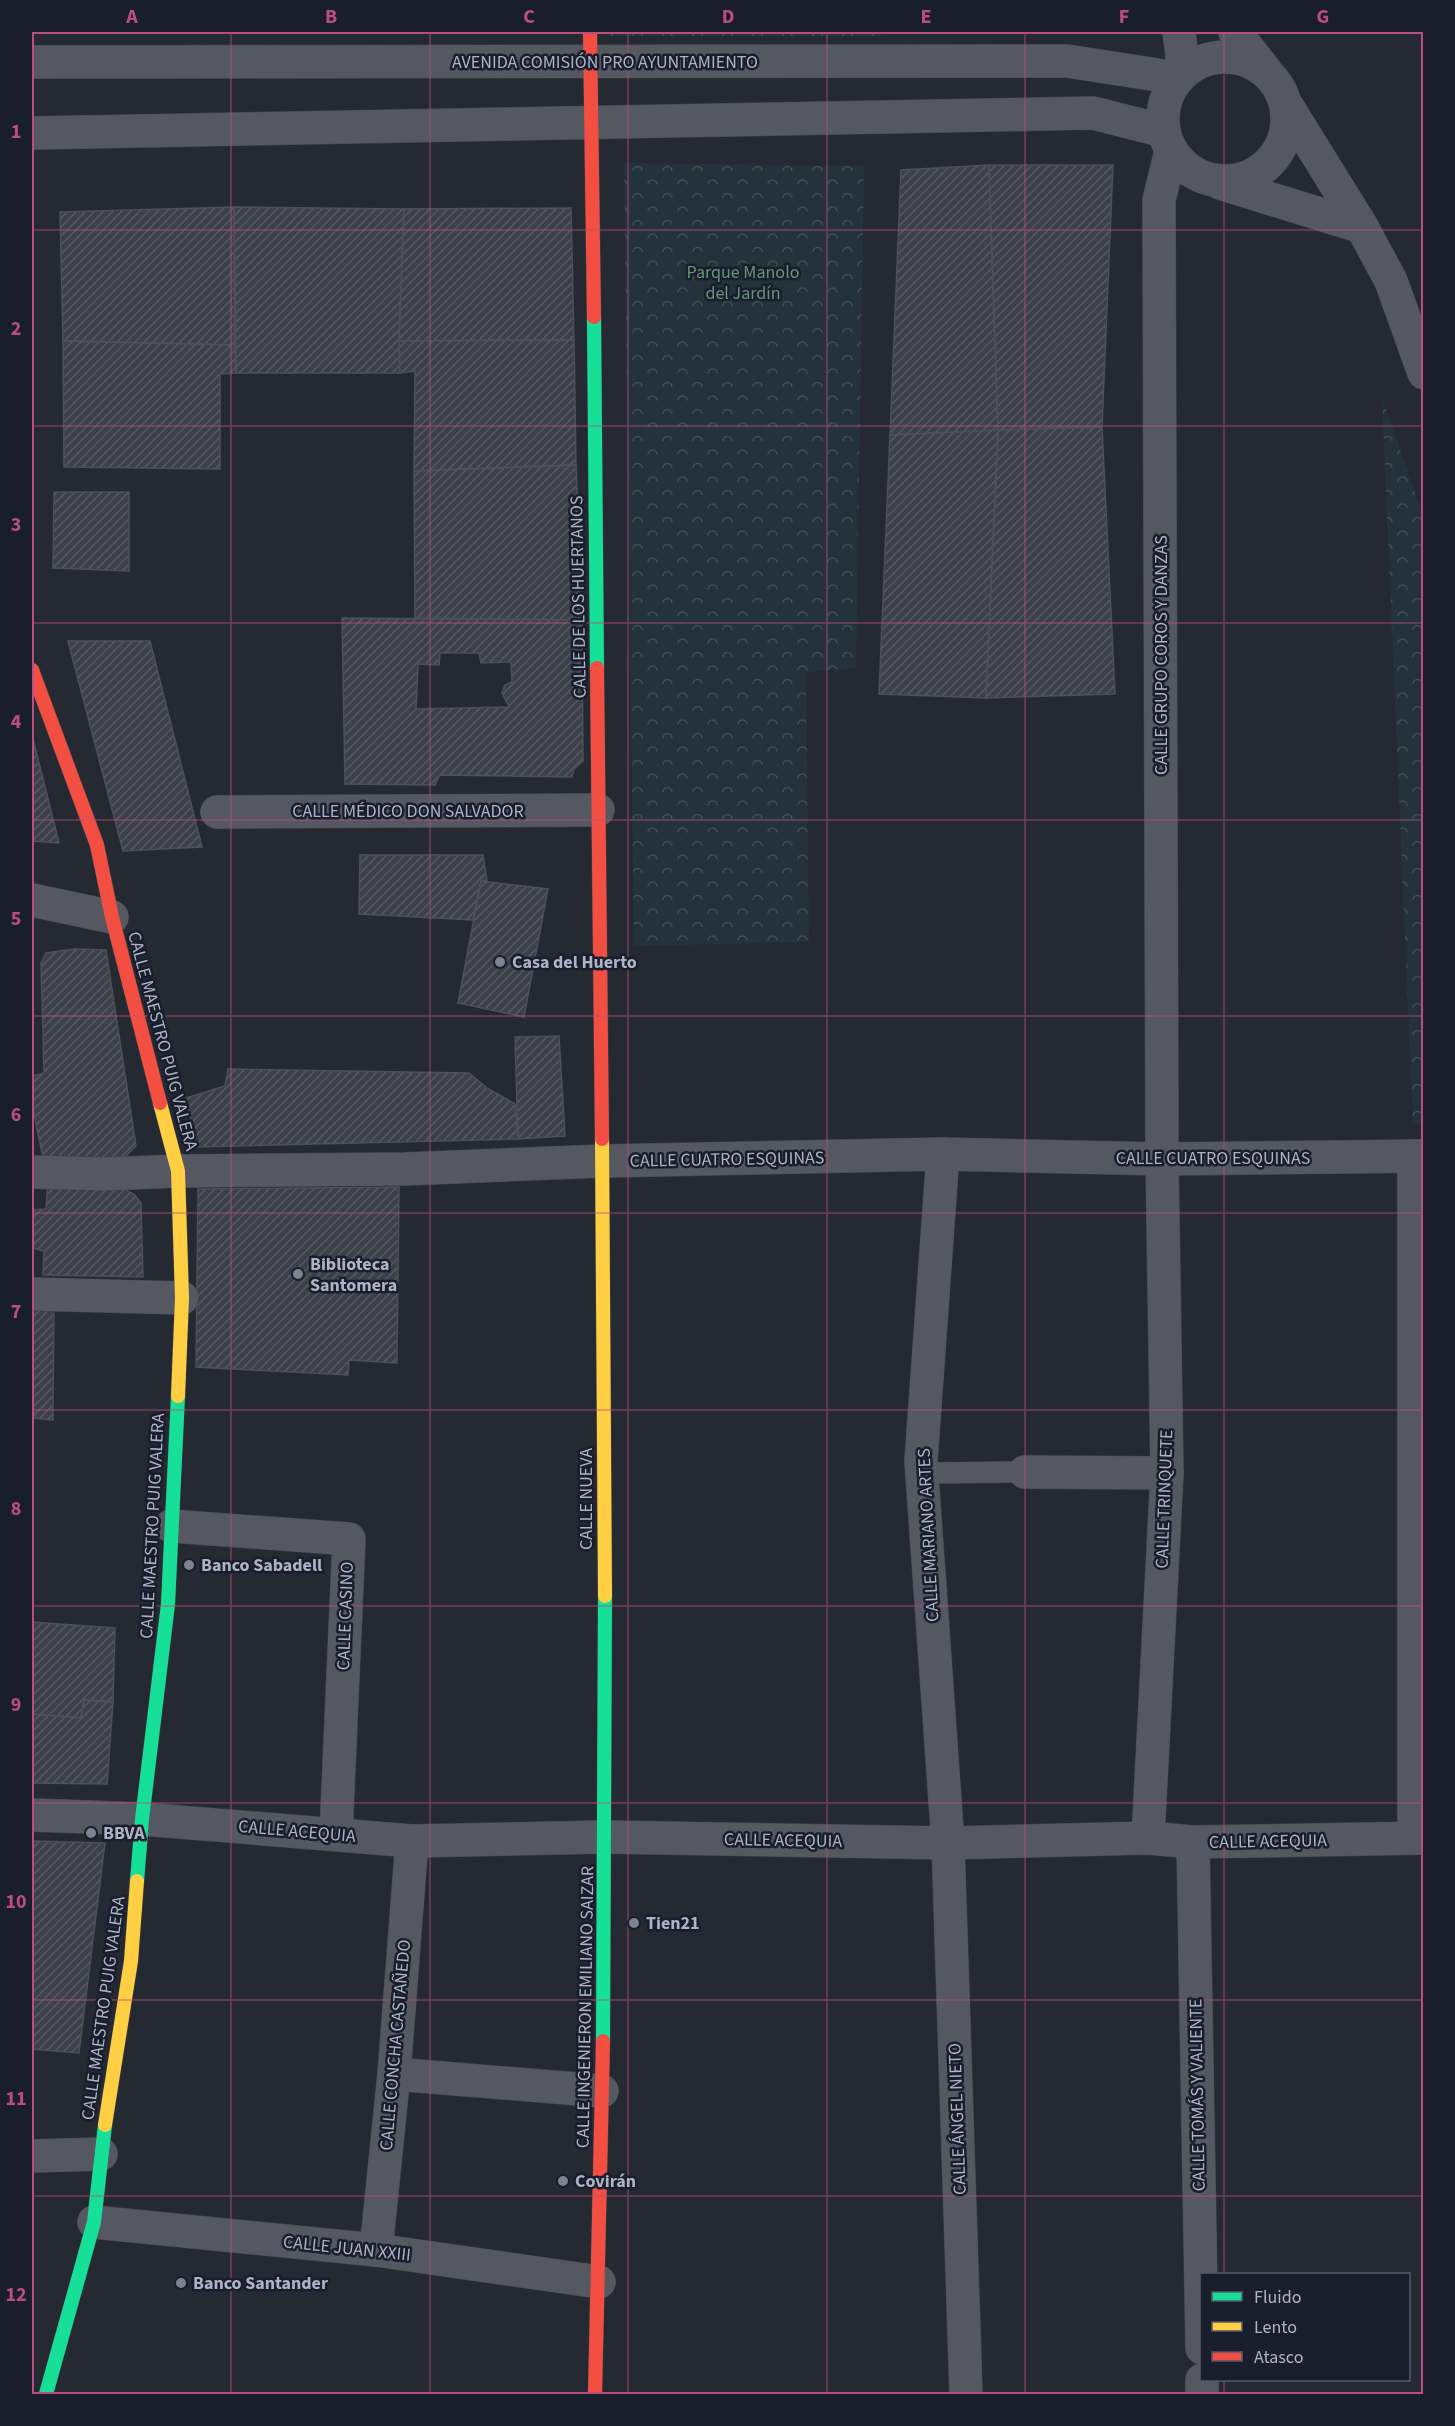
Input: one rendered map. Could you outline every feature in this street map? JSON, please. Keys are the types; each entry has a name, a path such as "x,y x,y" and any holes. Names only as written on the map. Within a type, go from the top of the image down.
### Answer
{"street":[{"path":"1179,32 1181,75"},
{"path":"1235,32 1279,86 1287,106 1362,227 1391,281 1424,373"},
{"name":"AVENIDA COMISIÓN PRO AYUNTAMIENTO","path":"32,62 590,47 1067,61 1181,75"},
{"name":"CALLE DE LOS HUERTANOS","path":"590,47 603,1161"},
{"path":"1265,70 1246,59 1224,56 1203,60 1181,75 1171,88 1164,109 1168,141 1184,166 1199,176 1362,227"},
{"path":"1217,182 1236,181 1254,175 1269,164 1281,148 1288,128 1287,106"},
{"path":"32,133 1093,113 1168,141"},
{"name":"CALLE GRUPO COROS Y DANZAS","path":"1162,1159 1159,200 1168,141"},
{"name":"CALLE MAESTRO PUIG VALERA","path":"32,670 97,845 112,917 178,1171 182,1298 168,1604 142,1819 131,1961 101,2154 93,2222 46,2394"},
{"name":"CALLE MÉDICO DON SALVADOR","path":"217,812 598,810"},
{"path":"32,900 112,917"},
{"name":"CALLE CUATRO ESQUINAS","path":"32,1172 105,1174 404,1169 603,1161 943,1154 1162,1159 1419,1156"},
{"name":"CALLE MARIANO ARTES","path":"943,1154 922,1473 948,1843"},
{"path":"1419,1156 1419,1838"},
{"name":"CALLE TRINQUETE","path":"1148,1838 1167,1473 1162,1159"},
{"name":"CALLE NUEVA","path":"603,1161 605,1837"},
{"path":"32,1294 182,1298"},
{"path":"1025,1472 1167,1473"},
{"name":"CALLE CASINO","path":"171,1526 349,1539 336,1834"},
{"name":"CALLE ACEQUIA","path":"32,1815 142,1819 412,1841 605,1837 948,1843 1148,1838 1193,1842 1419,1838"},
{"name":"CALLE INGENIERON EMILIANO SAIZAR","path":"595,2394 599,2282 605,1837"},
{"name":"CALLE CONCHA CASTAÑEDO","path":"376,2250 394,2074 412,1841"},
{"name":"CALLE TOMÁS Y VALIENTE","path":"1193,1842 1201,2273"},
{"name":"CALLE ÁNGEL NIETO","path":"948,1843 966,2394"},
{"path":"394,2074 602,2091"},
{"path":"32,2156 101,2154"},
{"name":"CALLE JUAN XXIII","path":"93,2222 376,2250 599,2282"}],"lane":[{"path":"922,1473 1025,1472"}],"green space":[{"path":"608,32 881,32 881,37 608,36"},
{"name":"Parque Manolo del Jardín","path":"624,163 864,166 856,668 806,672 809,942 634,946"},
{"path":"1382,398 1423,515 1423,1124 1413,1124"}],"building":[{"path":"989,165 998,430 890,435 901,170"},
{"path":"989,165 1113,165 1102,427 998,430"},
{"path":"234,207 404,209 400,373 236,373"},
{"path":"234,207 235,345 63,341 60,212"},
{"path":"571,208 574,340 399,341 404,209"},
{"path":"574,340 576,465 414,471 415,371 400,373 399,341"},
{"path":"63,341 235,345 236,373 220,374 220,469 64,467"},
{"path":"1102,427 1115,694 986,698 998,430"},
{"path":"998,430 986,698 879,694 890,435"},
{"path":"576,465 582,620 415,618 414,471"},
{"path":"54,492 129,492 129,571 53,568"},
{"path":"342,618 582,620 583,761 574,769 572,777 440,775 435,785 345,784","holes":["440,653 479,653 481,663 511,662 512,682 505,685 502,693 509,707 416,709 418,664 439,665"]},
{"path":"68,641 150,641 202,847 123,851"},
{"path":"32,735 59,843 32,841"},
{"path":"360,855 483,855 487,881 481,881 473,920 359,914"},
{"name":"Casa del Huerto","path":"481,881 548,889 524,1017 458,1003"},
{"path":"74,949 106,950 136,1146 119,1163 43,1158 32,1104 32,1076 44,1073 41,963 46,953"},
{"path":"559,1036 565,1136 518,1139 515,1037"},
{"path":"228,1069 469,1073 487,1088 515,1104 518,1139 197,1147 186,1098 225,1086"},
{"path":"48,1182 115,1185 134,1194 141,1203 143,1277 43,1275 44,1251 32,1248 32,1210 46,1209"},
{"name":"Biblioteca Santomera","path":"399,1187 397,1363 349,1360 348,1375 196,1367 198,1189"},
{"path":"32,1309 54,1310 53,1420 32,1418"},
{"path":"32,1622 115,1628 113,1702 84,1700 81,1718 32,1714"},
{"path":"84,1700 113,1702 107,1784 32,1783 32,1714 81,1718"},
{"path":"32,1841 105,1843 79,2053 32,2049"}],"traffic: fast":[{"path":"594,317 597,668"},
{"path":"137,1881 142,1819 168,1604 178,1396"},
{"path":"603,2041 605,1596"},
{"path":"46,2394 94,2222 105,2125"}],"traffic: slow":[{"path":"160,1103 178,1171 182,1298 178,1396"},
{"path":"602,1139 605,1596"},
{"path":"105,2125 131,1961 137,1881"}],"traffic: jam":[{"path":"590,32 594,317"},
{"path":"597,668 602,1139"},
{"path":"32,670 97,845 112,917 160,1103"},
{"path":"595,2394 603,2041"}],"place":[{"name":"Casa del Huerto","path":"500,962"},
{"name":"Biblioteca Santomera","path":"298,1274"},
{"name":"Banco Sabadell","path":"189,1565"},
{"name":"BBVA","path":"91,1833"},
{"name":"Tien21","path":"634,1923"},
{"name":"Covirán","path":"563,2181"},
{"name":"Banco Santander","path":"181,2283"}]}
